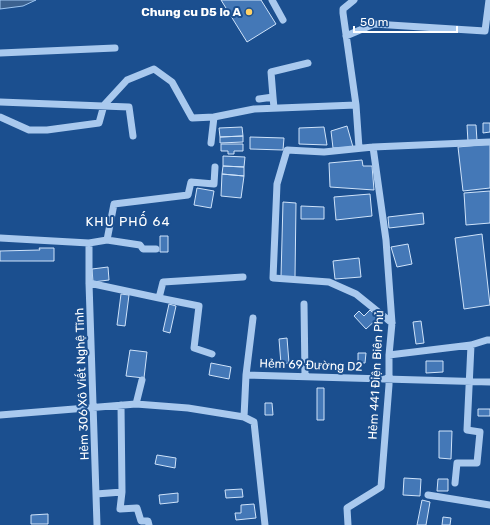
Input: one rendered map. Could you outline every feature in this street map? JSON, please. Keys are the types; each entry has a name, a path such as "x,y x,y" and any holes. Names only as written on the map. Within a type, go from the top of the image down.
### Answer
{"street":[{"path":"272,0 283,20"},
{"path":"354,0 343,8 343,13 356,105 359,148"},
{"path":"346,36 374,24 485,31 489,0"},
{"path":"0,53 115,48"},
{"path":"274,108 271,72 308,63"},
{"path":"0,117 29,130 47,130 99,123 104,105 127,80 154,69 172,82 192,118 214,117 254,109 356,105"},
{"path":"259,99 273,97"},
{"path":"0,102 129,107 133,136"},
{"path":"211,143 214,117"},
{"path":"392,323 356,294 329,282 273,278 277,184 287,150 324,152 373,147 490,142"},
{"name":"Hẻm 441 Điện Biên Phủ","path":"348,525 347,508 381,487 389,378 389,354 392,323 386,240 373,147"},
{"path":"107,240 114,204 188,196 190,182 214,184 215,167"},
{"path":"0,238 89,243 107,240 140,245 143,248 156,249"},
{"name":"Hẻm 306 Xô Viết Nghệ Tĩnh","path":"89,243 97,525"},
{"path":"159,298 164,282 243,277"},
{"path":"89,283 199,306 194,348 212,354"},
{"path":"304,304 305,376"},
{"path":"246,375 253,318"},
{"path":"389,354 471,345 490,340"},
{"path":"454,483 457,463 478,463 480,432 467,430 468,382 471,345"},
{"name":"Hẻm 69 Đường D2","path":"244,417 246,375 490,382"},
{"path":"136,404 142,380"},
{"path":"0,415 136,404 188,408 244,417 254,422 265,525"},
{"path":"121,405 122,492 120,508 137,508 141,521 148,521 149,525"},
{"path":"96,494 122,492"},
{"path":"428,495 490,505"}],"water":[{"path":"0,0 36,0 23,6 0,9"}],"building":[{"name":"Chung cu D5 lo A","path":"221,0 261,0 276,24 247,42"},
{"path":"483,123 490,123 490,132 483,133"},
{"path":"467,125 476,125 477,141 468,142"},
{"path":"347,126 353,147 333,148 331,131"},
{"path":"242,127 243,136 220,137 219,128"},
{"path":"324,127 327,145 299,144 299,128"},
{"path":"243,136 243,142 220,143 220,137"},
{"path":"250,137 284,138 283,150 250,149"},
{"path":"221,144 243,144 243,151 234,151 234,154 228,154 228,151 221,151"},
{"path":"490,144 490,188 463,191 458,147"},
{"path":"223,156 245,157 244,167 223,166"},
{"path":"362,160 363,166 372,166 374,190 330,187 329,163"},
{"path":"223,166 244,167 244,176 222,174"},
{"path":"222,174 244,176 241,198 221,196"},
{"path":"197,188 214,191 211,208 194,205"},
{"path":"490,191 490,223 466,225 464,193"},
{"path":"370,194 372,216 336,220 334,197"},
{"path":"283,202 296,203 295,277 281,277"},
{"path":"301,206 324,207 324,219 301,219"},
{"path":"423,213 424,224 389,228 388,217"},
{"path":"482,234 490,305 464,309 455,238"},
{"path":"160,236 168,236 168,252 160,252"},
{"path":"408,244 412,264 397,267 391,247"},
{"path":"39,248 54,248 54,261 0,261 0,251 40,250"},
{"path":"359,258 361,277 335,279 333,261"},
{"path":"108,267 109,280 93,282 92,269"},
{"path":"121,294 129,295 125,326 117,325"},
{"path":"169,304 176,306 170,333 163,331"},
{"path":"370,310 378,318 366,329 354,316 359,311 364,316"},
{"path":"421,321 424,343 416,344 413,322"},
{"path":"287,338 289,363 281,364 279,339"},
{"path":"130,350 147,352 144,378 126,376"},
{"path":"358,353 366,353 365,363 358,363"},
{"path":"426,361 443,361 443,372 426,373"},
{"path":"211,363 231,367 229,379 209,375"},
{"path":"317,388 324,388 324,420 317,420"},
{"path":"265,403 272,403 273,415 265,415"},
{"path":"478,409 490,409 490,416 478,416"},
{"path":"439,431 452,431 451,459 439,458"},
{"path":"157,455 176,458 175,468 155,464"},
{"path":"404,478 421,479 420,496 403,495"},
{"path":"438,479 448,479 448,491 437,491"},
{"path":"242,489 243,497 226,498 225,490"},
{"path":"178,493 178,502 160,504 159,495"},
{"path":"422,500 430,502 426,525 417,525"},
{"path":"254,504 256,518 236,520 235,513 241,513 241,505"},
{"path":"48,514 48,524 31,524 31,515"},
{"path":"443,517 451,518 450,525 442,525"}],"place":[{"name":"Chung cu D5 lo A","path":"249,12"}],"district":[{"name":"KHU PHỐ 64","path":"128,221"}]}
